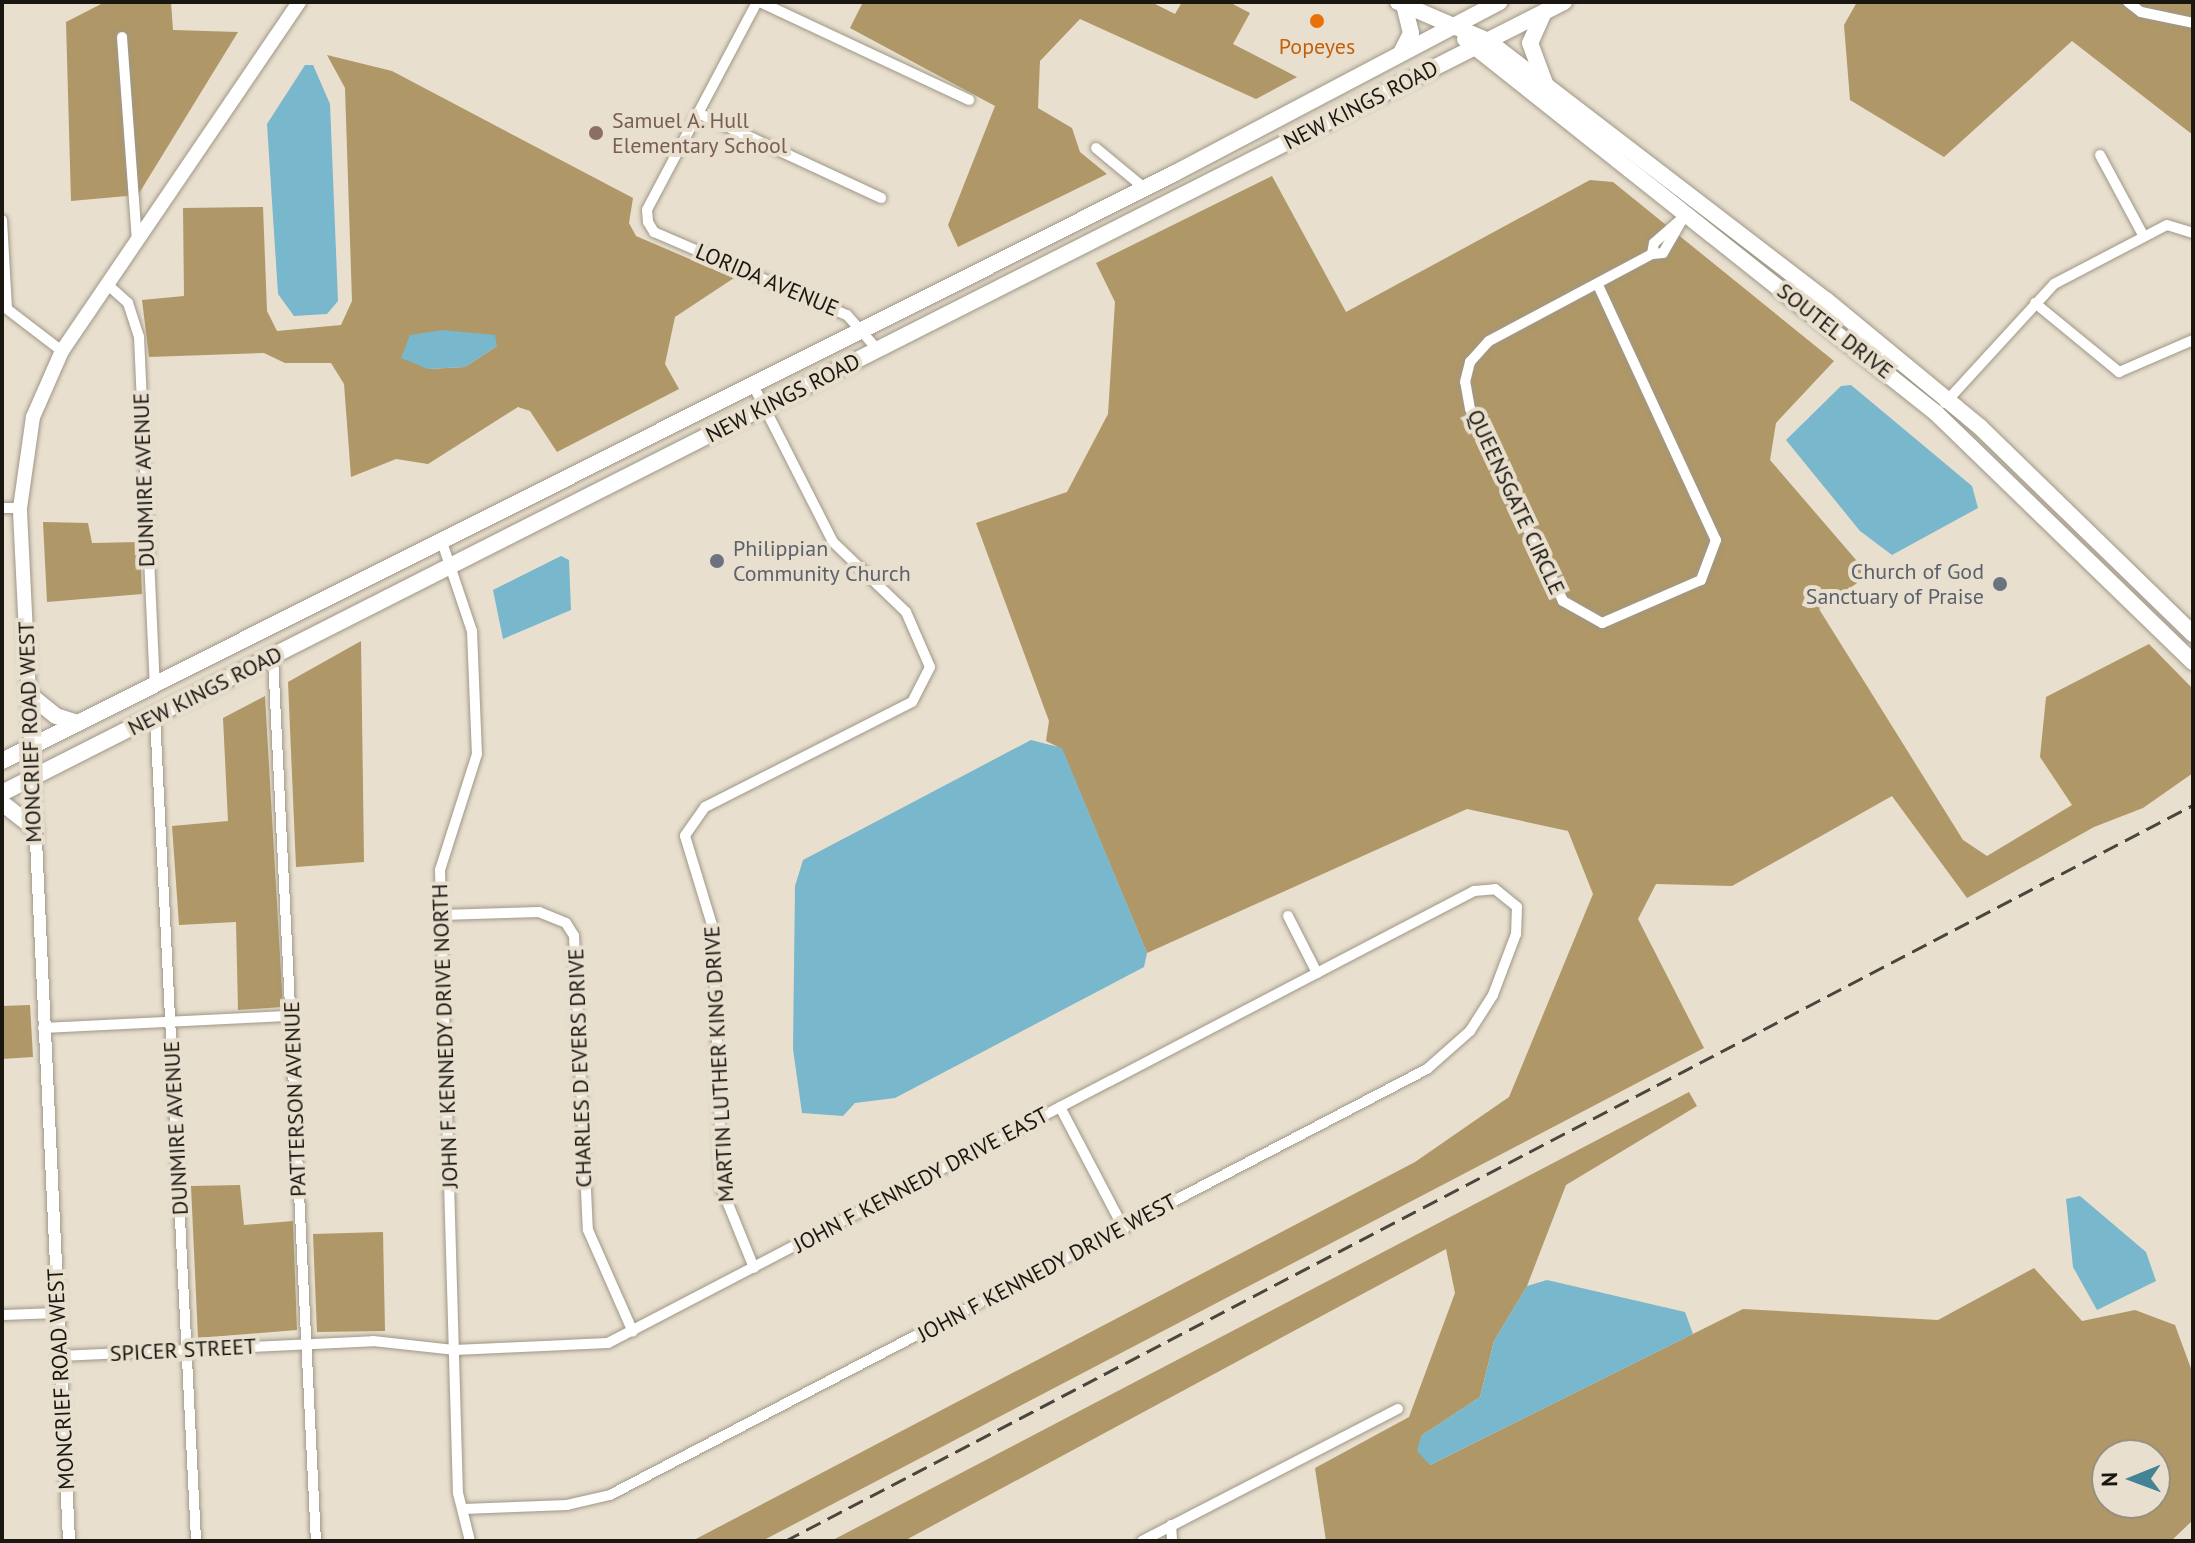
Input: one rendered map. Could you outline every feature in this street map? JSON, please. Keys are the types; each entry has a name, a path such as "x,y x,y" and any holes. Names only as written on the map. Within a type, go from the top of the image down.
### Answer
{"main road":[{"name":"MONCRIEF ROAD WEST","path":"33,777 20,508 33,417 62,351 299,2"},
{"name":"NEW KINGS ROAD","path":"2,761 1175,173 1500,2"},
{"name":"NEW KINGS ROAD","path":"2,793 1564,2"},
{"name":"SOUTEL DRIVE","path":"1401,3 1453,26 1546,86 1701,201 1948,399 2193,634"},
{"path":"1401,3 1411,33 1401,53"},
{"path":"1544,12 1530,43 1546,86"},
{"name":"SOUTEL DRIVE","path":"1481,44 1684,217 1936,413 2193,662"},
{"path":"30,695 56,716 78,723"},
{"path":"2,803 34,828"}],"street":[{"path":"881,198 698,113 758,2 969,100"},
{"path":"2128,2 2141,12 2193,23"},
{"path":"122,37 137,242"},
{"name":"LORIDA AVENUE","path":"698,113 647,210 648,222 864,329 878,350"},
{"path":"1096,148 1143,187"},
{"path":"2100,155 2143,235"},
{"path":"1175,173 1180,197"},
{"path":"1684,217 1701,201"},
{"name":"QUEENSGATE CIRCLE","path":"1598,285 1716,540 1701,580 1602,623 1563,601 1470,409 1465,382 1470,362 1489,341 1652,254 1663,253 1684,217"},
{"path":"2,220 7,309 62,351"},
{"path":"1936,413 2054,284 2143,235 2174,224 2193,233"},
{"name":"DUNMIRE AVENUE","path":"108,285 128,303 139,337 155,685"},
{"path":"2035,303 2119,372 2193,340"},
{"name":"MARTIN LUTHER KING DRIVE","path":"753,385 833,542 906,612 930,667 912,702 705,807 685,836 713,928 722,1189 754,1268"},
{"path":"2,508 20,508"},
{"name":"JOHN F KENNEDY DRIVE NORTH","path":"442,542 472,631 477,754 442,850 441,915 454,1350 463,1509 470,1541"},
{"name":"PATTERSON AVENUE","path":"273,657 316,1541"},
{"name":"DUNMIRE AVENUE","path":"155,716 196,1541"},
{"name":"MONCRIEF ROAD WEST","path":"33,777 69,1541"},
{"name":"JOHN F KENNEDY DRIVE EAST","path":"306,1344 454,1350 600,1345 633,1332 1474,891 1504,893"},
{"name":"JOHN F KENNEDY DRIVE WEST","path":"463,1509 567,1505 610,1495 1124,1229 1451,1051 1493,995 1516,934 1517,907 1504,893"},
{"name":"CHARLES D EVERS DRIVE","path":"441,915 539,912 566,923 574,936 588,1230 633,1332"},
{"path":"1288,916 1317,973"},
{"path":"43,1028 292,1016"},
{"path":"1060,1107 1124,1229"},
{"path":"2,1315 58,1313"},
{"name":"SPICER STREET","path":"60,1356 306,1344"},
{"path":"1142,1541 1398,1409"},
{"path":"1171,1525 1172,1541"}],"shaded area":[{"path":"105,2 171,2 173,30 238,32 138,195 71,201 66,22"},
{"path":"863,2 1151,2 1175,14 1182,2 1229,2 1250,13 1233,44 1297,77 1256,99 1080,19 1040,61 1038,108 1072,128 1080,152 1107,174 958,247 948,225 995,106 850,28"},
{"path":"1857,2 2193,2 2193,135 2072,41 1944,157 1850,100 1844,25"},
{"path":"327,55 392,71 633,198 629,223 636,236 734,278 675,317 665,364 679,389 557,452 530,411 518,407 428,464 396,459 351,477 344,384 331,363 285,363 264,353 149,357 142,300 184,296 183,208 263,207 267,311 277,331 341,325 352,301 345,88","holes":["497,346 465,367 428,369"]},
{"path":"1272,176 1346,312 1590,180 1613,182 1834,361 1776,423 1770,460 1869,575 1819,609 1963,840 1987,856 2072,805 2040,757 2046,697 2149,644 2193,689 2193,773 2143,808 2094,827 1967,898 1892,796 1732,886 1656,884 1638,919 1704,1048 762,1541 692,1541 1415,1162 1509,1097 1593,894 1568,831 1467,809 1147,953 1062,749 1046,741 1049,721 976,523 1067,492 1108,414 1115,302 1096,263"},
{"path":"43,522 88,523 92,543 140,542 142,594 47,602"},
{"path":"361,641 364,862 296,867 288,682"},
{"path":"265,696 283,1007 238,1010 236,922 179,925 172,826 228,821 223,718"},
{"path":"30,1005 33,1057 2,1059 2,1006"},
{"path":"1689,1092 1697,1106 1566,1185 1527,1286 1494,1341 1480,1397 1421,1436 1430,1465 1743,1309 1938,1320 2034,1268 2082,1321 2135,1310 2175,1325 2193,1374 2193,1520 2171,1541 1326,1541 1315,1468 1409,1417 1455,1293 1446,1249 904,1541 831,1541"},
{"path":"240,1185 244,1225 293,1221 297,1330 198,1338 191,1186"},
{"path":"383,1232 385,1331 317,1332 313,1234"}],"water":[{"path":"305,65 313,65 330,104 338,301 327,314 294,316 278,294 267,124"},
{"path":"443,330 495,335 497,346 465,367 428,369 401,358 410,335"},
{"path":"1851,385 1972,486 1978,508 1892,555 1860,531 1786,440 1841,386"},
{"path":"561,556 569,560 571,610 503,639 493,590"},
{"path":"1031,740 1062,748 1147,953 1144,967 895,1098 855,1103 843,1116 802,1113 793,1049 795,886 803,860"},
{"path":"2080,1196 2146,1252 2156,1281 2097,1310 2073,1267 2066,1199"},
{"path":"1547,1280 1685,1312 1693,1334 1430,1465 1417,1451 1421,1436 1480,1397 1494,1341 1527,1286"}],"railway":[{"path":"785,1541 2193,805"}],"place":[{"name":"Popeyes","path":"1317,21"},
{"name":"Samuel A. Hull Elementary School","path":"596,133"},
{"name":"Philippian Community Church","path":"717,561"},
{"name":"Church of God Sanctuary of Praise","path":"2000,584"}]}
